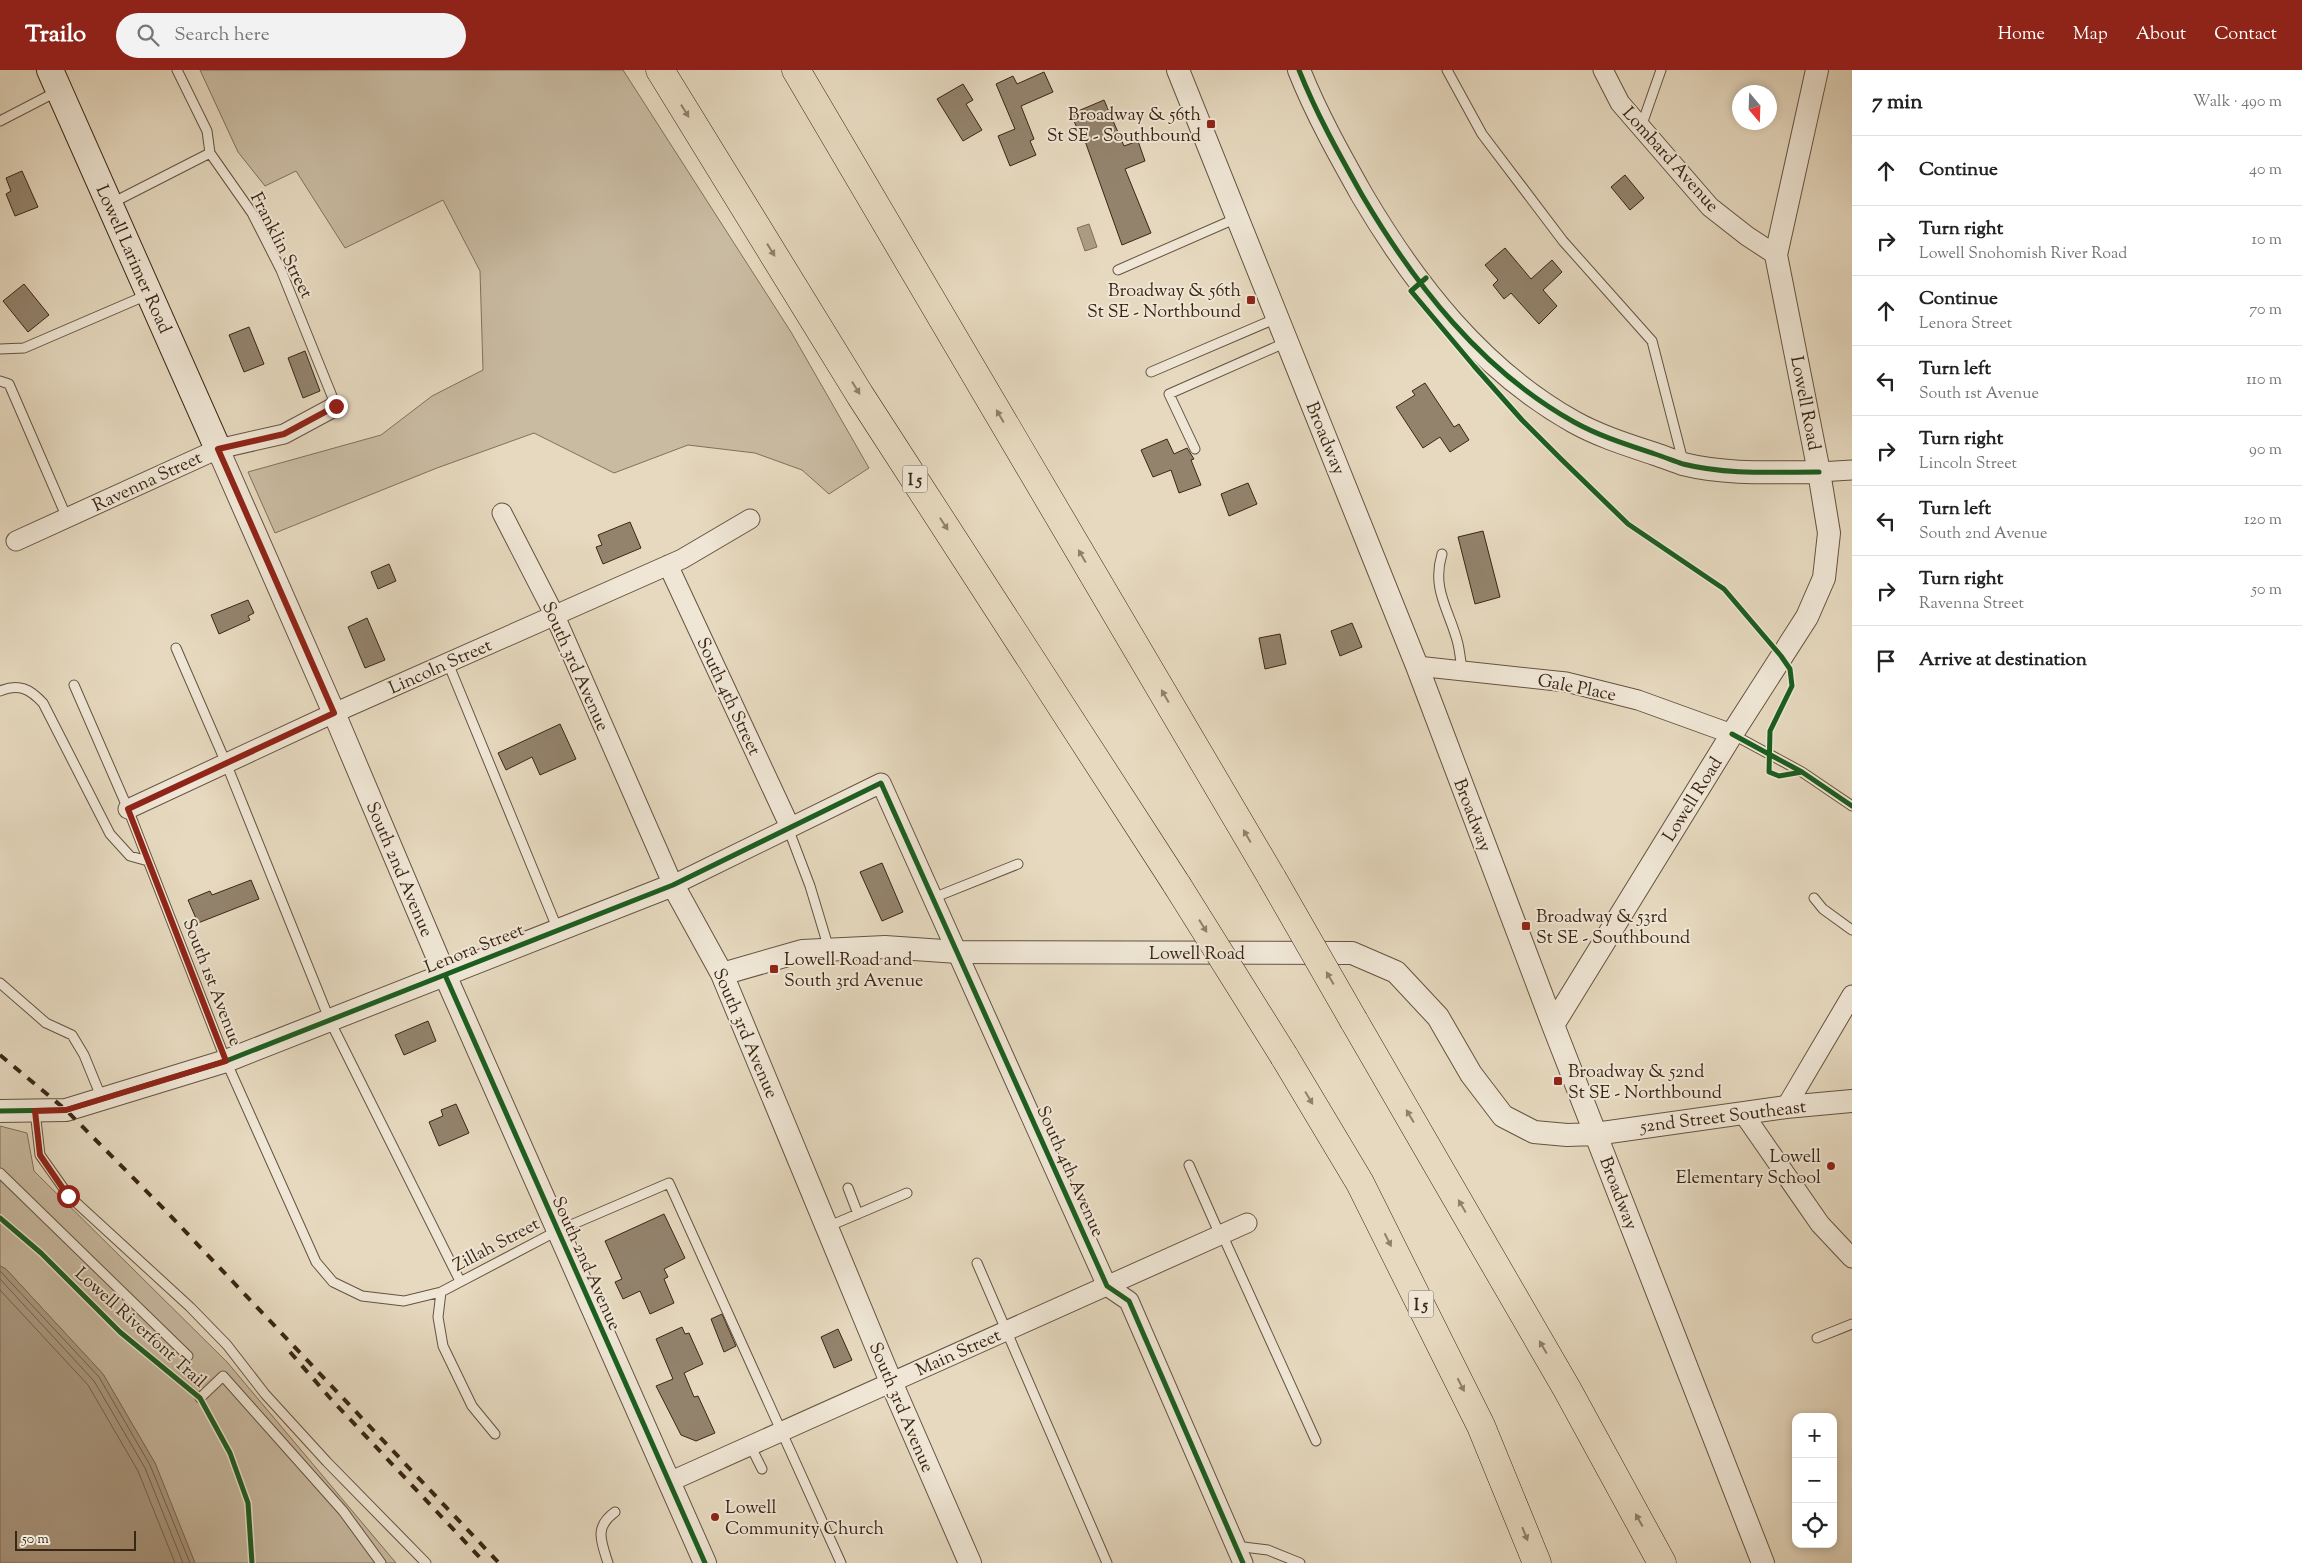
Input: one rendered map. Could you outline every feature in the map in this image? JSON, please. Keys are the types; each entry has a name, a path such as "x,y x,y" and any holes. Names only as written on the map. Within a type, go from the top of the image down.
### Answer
{"highway":[{"name":"I 5","path":"660,70 860,395 1177,884 1360,1183 1481,1426 1537,1563"},
{"path":"796,70 1272,878 1567,1389 1662,1563"}],"main road":[{"name":"Lowell Larimer Road","path":"54,81 218,449"}],"street":[{"name":"Broadway","path":"1178,70 1417,666 1595,1134 1763,1563"},
{"path":"1298,70 1333,145 1378,221 1420,283 1459,331 1481,354 1540,401 1575,423 1628,445 1683,464 1736,472 1852,470"},
{"name":"Lombard Avenue","path":"1603,70 1620,103 1710,207 1747,236 1776,255"},
{"name":"Lowell Road","path":"1553,1024 1732,734 1807,617 1824,578 1828,534 1819,472 1776,255 1816,70"},
{"name":"Ravenna Street","path":"16,541 218,449 284,434 336,406"},
{"name":"South 2nd Avenue","path":"218,449 334,713 445,975 669,1482 702,1562"},
{"name":"South 3rd Avenue","path":"502,513 555,616 673,884 722,974 891,1382 970,1563"},
{"name":"Lincoln Street","path":"128,809 334,713 668,565 750,519"},
{"name":"South 4th Street","path":"668,565 789,828"},
{"name":"Gale Place","path":"1417,666 1566,682 1638,700 1732,734"},
{"name":"Lenora Street","path":"0,1111 66,1110 226,1061 673,884 881,783"},
{"name":"South 4th Avenue","path":"881,783 1107,1286"},
{"name":"Lowell Road","path":"722,974 802,951 885,947 958,952 1352,953 1396,972 1438,1017 1471,1074 1503,1116 1534,1132 1595,1134"},
{"path":"1786,1107 1852,995"},
{"name":"52nd Street Southeast","path":"1595,1134 1786,1107 1852,1101"},
{"path":"1743,1113 1820,1224 1852,1258"},
{"name":"Main Street","path":"669,1482 1247,1223"},
{"path":"1107,1286 1129,1301 1243,1563"}],"lane":[{"path":"109,204 210,153 207,131 177,70"},
{"path":"1448,70 1482,134 1563,241 1652,341 1683,464"},
{"path":"1641,127 1660,70"},
{"path":"0,122 54,81"},
{"name":"Franklin Street","path":"210,153 252,214 281,270 336,406"},
{"path":"1118,270 1237,218"},
{"path":"0,349 24,348 149,294"},
{"path":"1151,372 1277,318"},
{"path":"1195,450 1169,394 1287,342"},
{"path":"0,381 9,384 15,394 23,418 67,518"},
{"path":"1442,554 1438,567 1440,594 1458,643 1462,671"},
{"path":"176,648 226,764 330,1021 460,1281"},
{"path":"448,663 558,930"},
{"name":"South 1st Avenue","path":"74,685 128,809 226,1061 316,1262 333,1282 362,1296"},
{"path":"0,691 8,688 32,691 43,703 110,834 130,856 148,861"},
{"path":"1732,734 1802,772 1852,806"},
{"path":"789,828 810,886 829,949"},
{"path":"933,898 1018,864"},
{"path":"1814,898 1823,909 1852,930"},
{"path":"0,983 46,1023 72,1036 84,1056 102,1100"},
{"path":"35,1111 40,1155 68,1196 190,1308 227,1345 265,1394 321,1455 426,1563"},
{"path":"1189,1165 1316,1441"},
{"path":"0,1173 188,1356"},
{"name":"Zillah Street","path":"362,1296 404,1301 441,1292 557,1231 669,1183 782,1431"},
{"path":"848,1188 858,1214"},
{"path":"827,1227 907,1193"},
{"path":"977,1263 1107,1563"},
{"path":"441,1292 438,1317 443,1346 472,1406 495,1434"},
{"path":"1817,1338 1852,1324"},
{"path":"200,1398 223,1376 343,1511 381,1563"},
{"path":"782,1431 841,1563"},
{"path":"750,1445 762,1469"},
{"path":"608,1563 600,1530 603,1521 615,1512"},
{"path":"1235,1546 1268,1550 1300,1563"}],"shaded area":[{"path":"200,70 623,70 791,332 869,468 829,494 802,470 755,453 688,445 614,473 534,433 437,468 275,533 248,472 381,435 432,396 483,370 480,271 443,200 345,248 296,171 265,186 238,152"},
{"path":"0,1126 27,1133 34,1171 227,1362 396,1563 195,1563 155,1463 103,1374 6,1269 0,1266"}],"water":[{"path":"1089,224 1097,247 1085,251 1077,228"},
{"path":"0,1266 6,1269 103,1374 155,1463 195,1563 0,1563"}],"building":[{"path":"1044,72 1053,92 1021,106 1034,139 1030,141 1036,155 1010,166 998,136 1015,129 996,84 1013,76 1017,84"},
{"path":"963,84 973,100 966,104 982,130 963,141 937,99"},
{"path":"1104,100 1124,146 1138,141 1145,161 1125,169 1151,233 1122,245 1085,141 1083,142 1071,114"},
{"path":"22,171 38,207 15,216 6,194 11,191 6,178"},
{"path":"1625,175 1644,198 1630,210 1611,187"},
{"path":"1505,248 1531,279 1552,260 1562,272 1543,290 1557,306 1539,324 1511,293 1504,299 1493,285 1498,280 1485,265"},
{"path":"24,284 49,315 28,332 3,301"},
{"path":"249,327 264,364 244,372 229,335"},
{"path":"305,351 320,391 303,398 288,358"},
{"path":"1425,383 1454,427 1459,424 1469,440 1450,452 1440,437 1423,448 1396,407 1415,395 1412,391"},
{"path":"1167,439 1174,454 1187,448 1194,459 1191,460 1201,485 1179,493 1171,470 1153,477 1141,450"},
{"path":"1248,483 1257,504 1229,516 1221,494"},
{"path":"630,522 641,548 603,564 596,547 602,545 598,535"},
{"path":"1483,531 1500,597 1475,604 1458,537"},
{"path":"389,564 396,581 378,589 371,572"},
{"path":"248,600 254,613 248,616 250,620 219,634 211,615"},
{"path":"367,618 385,660 365,668 348,627"},
{"path":"1352,623 1362,647 1340,656 1331,631"},
{"path":"1280,634 1286,664 1265,669 1259,638"},
{"path":"560,724 576,759 540,775 532,757 506,770 498,753"},
{"path":"882,863 903,912 882,921 860,872"},
{"path":"251,880 259,899 198,923 188,900 210,891 212,895"},
{"path":"428,1021 436,1041 404,1055 395,1035"},
{"path":"456,1104 469,1133 439,1146 429,1122 443,1116 441,1110"},
{"path":"664,1214 685,1258 664,1269 668,1277 664,1279 674,1303 650,1314 640,1291 623,1299 615,1282 622,1279 605,1241"},
{"path":"722,1314 736,1346 724,1352 711,1319"},
{"path":"682,1327 685,1334 689,1333 703,1364 684,1373 694,1397 698,1396 715,1433 696,1441 681,1435 656,1386 673,1379 656,1339"},
{"path":"838,1329 852,1360 834,1368 821,1337"}],"railway":[{"path":"0,1055 66,1110 165,1210 499,1563"},
{"path":"290,1352 330,1398 485,1563"}],"cycle path":[{"path":"1299,70 1320,118 1362,195 1404,261 1453,323 1480,351 1540,401 1593,432 1683,464 1716,470 1819,472"},
{"path":"1426,278 1411,291 1522,420 1628,524 1724,589 1781,656 1790,669 1792,686 1770,731 1769,772 1779,776 1802,772"},
{"path":"1732,734 1802,772 1852,806"},
{"path":"0,1111 66,1110 226,1061 673,885 881,783 1107,1286 1129,1301 1243,1563"},
{"path":"445,975 705,1563"},
{"name":"Lowell Riverfont Trail","path":"0,1218 41,1253 120,1332 200,1398 230,1453 248,1503 252,1563"}],"place":[{"name":"Broadway & 56th St SE - Southbound","path":"1211,124"},
{"name":"Broadway & 56th St SE - Northbound","path":"1251,300"},
{"name":"Broadway & 53rd St SE - Southbound","path":"1526,926"},
{"name":"Lowell Road and South 3rd Avenue","path":"774,969"},
{"name":"Broadway & 52nd St SE - Northbound","path":"1558,1081"},
{"name":"Lowell Elementary School","path":"1831,1166"},
{"name":"Lowell Community Church","path":"715,1517"}],"route":[{"path":"68,1196 40,1155 35,1111 66,1110 226,1061 128,809 334,713 218,449 284,434 336,406"}]}
